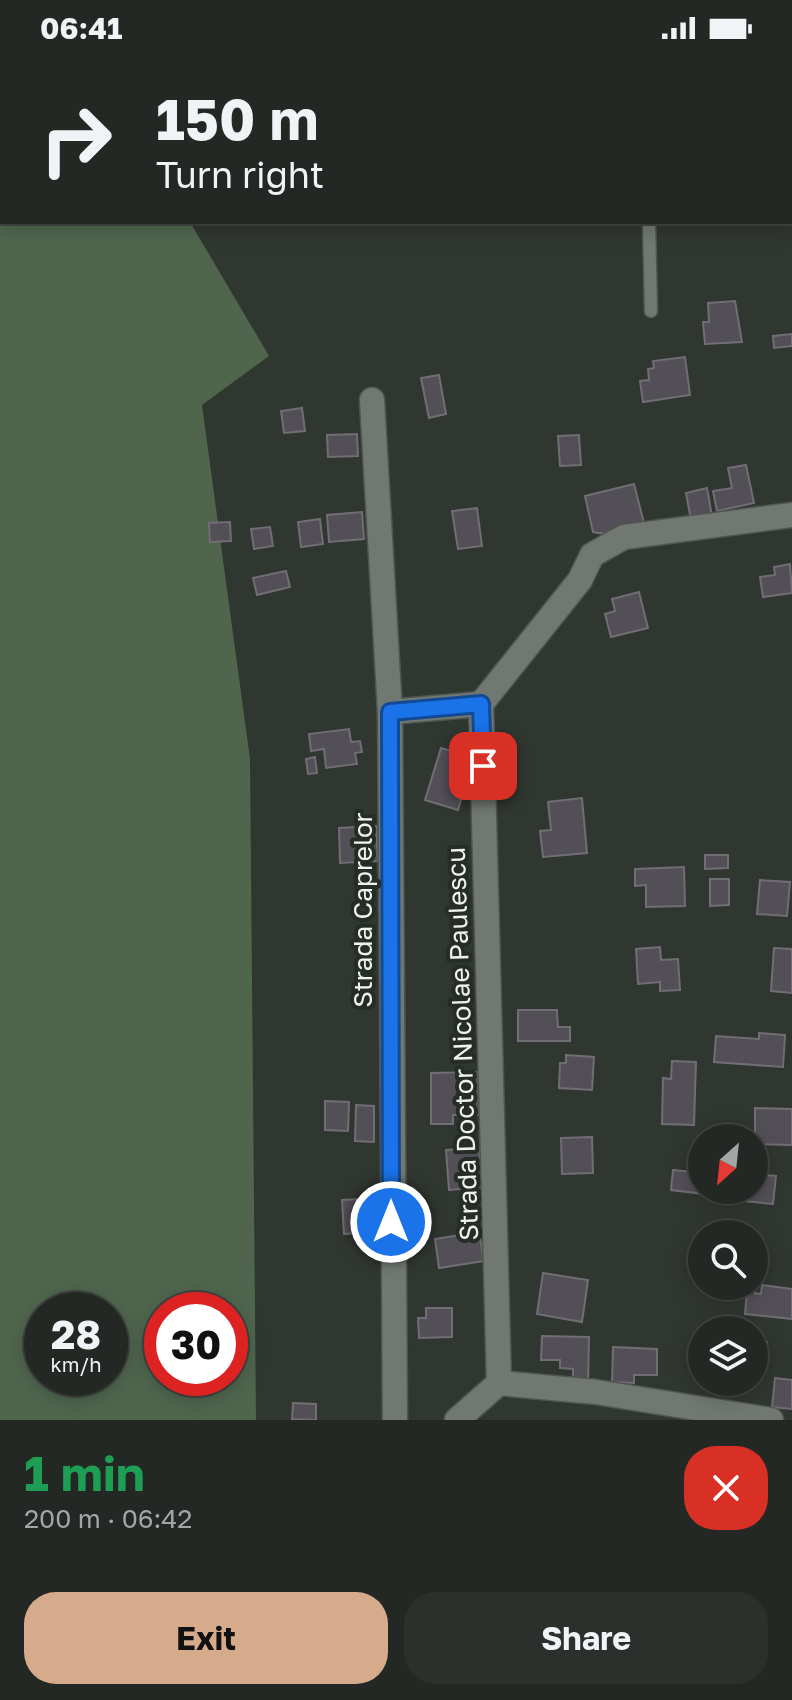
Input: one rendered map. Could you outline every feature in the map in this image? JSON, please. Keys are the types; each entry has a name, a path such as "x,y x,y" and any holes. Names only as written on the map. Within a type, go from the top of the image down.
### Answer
{"street":[{"name":"Strada Caprelor","path":"372,400 390,712 395,1420"},
{"path":"390,712 481,704 580,580 592,555 624,537 792,515"},
{"name":"Strada Doctor Nicolae Paulescu","path":"481,704 499,1383"},
{"path":"457,1420 499,1383 596,1392 771,1420"}],"lane":[{"path":"649,224 651,311"}],"green space":[{"path":"0,224 191,224 269,356 202,405 250,759 256,1420 0,1420"}],"building":[{"path":"735,301 742,342 705,344 703,322 709,322 708,303"},
{"path":"792,334 792,346 774,348 773,336"},
{"path":"685,357 690,395 643,402 640,381 649,380 648,369 654,368 653,361"},
{"path":"439,375 446,414 429,418 421,378"},
{"path":"302,408 305,431 284,433 281,411"},
{"path":"357,434 358,456 328,457 327,435"},
{"path":"579,435 581,465 560,466 558,436"},
{"path":"746,465 754,503 717,511 713,491 732,488 728,468"},
{"path":"634,484 645,527 629,524 631,531 613,529 612,535 593,532 585,496"},
{"path":"707,488 712,516 691,520 686,493"},
{"path":"477,508 482,546 458,549 452,511"},
{"path":"362,512 364,539 329,542 327,515"},
{"path":"320,519 323,544 301,547 298,522"},
{"path":"230,522 231,541 210,542 209,523"},
{"path":"270,527 273,546 254,549 251,529"},
{"path":"790,564 792,593 763,597 760,577 775,575 774,567"},
{"path":"286,571 290,587 257,595 253,578"},
{"path":"639,592 648,628 611,637 605,614 615,611 612,599"},
{"path":"349,729 351,742 360,741 362,752 355,753 357,764 326,768 324,749 311,751 309,734"},
{"path":"441,748 473,757 458,810 425,800"},
{"path":"315,757 317,773 308,774 306,759"},
{"path":"582,798 587,853 543,857 540,831 551,830 548,802"},
{"path":"376,826 378,861 340,863 339,828"},
{"path":"705,855 728,855 728,868 705,869"},
{"path":"684,867 685,906 646,907 646,885 635,886 635,869"},
{"path":"710,879 729,879 729,905 710,906"},
{"path":"760,880 790,882 787,916 757,914"},
{"path":"660,947 661,960 678,959 680,990 660,991 660,982 638,984 636,949"},
{"path":"774,948 792,949 792,993 771,991"},
{"path":"518,1010 557,1010 558,1027 570,1027 570,1041 518,1041"},
{"path":"759,1033 785,1035 783,1067 714,1062 716,1036 759,1039"},
{"path":"566,1055 594,1057 592,1090 559,1088 560,1063 566,1063"},
{"path":"672,1061 696,1062 694,1124 662,1124 663,1078 671,1079"},
{"path":"478,1072 479,1115 453,1115 453,1124 431,1124 431,1073"},
{"path":"325,1101 349,1102 348,1131 325,1130"},
{"path":"356,1105 374,1106 374,1142 355,1141"},
{"path":"755,1108 792,1109 792,1145 768,1144 768,1124 755,1124"},
{"path":"592,1137 593,1173 562,1174 561,1138"},
{"path":"479,1148 482,1187 449,1190 446,1150"},
{"path":"673,1170 688,1172 688,1192 671,1190"},
{"path":"768,1175 776,1176 773,1204 768,1204"},
{"path":"379,1198 381,1232 344,1234 342,1200"},
{"path":"479,1232 484,1261 439,1268 435,1239"},
{"path":"543,1273 588,1280 582,1322 537,1314"},
{"path":"768,1286 792,1289 792,1319 745,1314 746,1300 768,1300"},
{"path":"426,1308 452,1308 452,1337 419,1338 418,1318 426,1318"},
{"path":"542,1336 589,1337 588,1385 573,1384 573,1369 560,1368 560,1360 541,1360"},
{"path":"613,1347 657,1349 657,1375 634,1375 634,1383 612,1382"},
{"path":"775,1378 792,1380 792,1409 772,1407"},
{"path":"293,1403 316,1404 316,1420 292,1419"}],"route":[{"path":"391,1222 390,712 481,704 483,766"}]}
